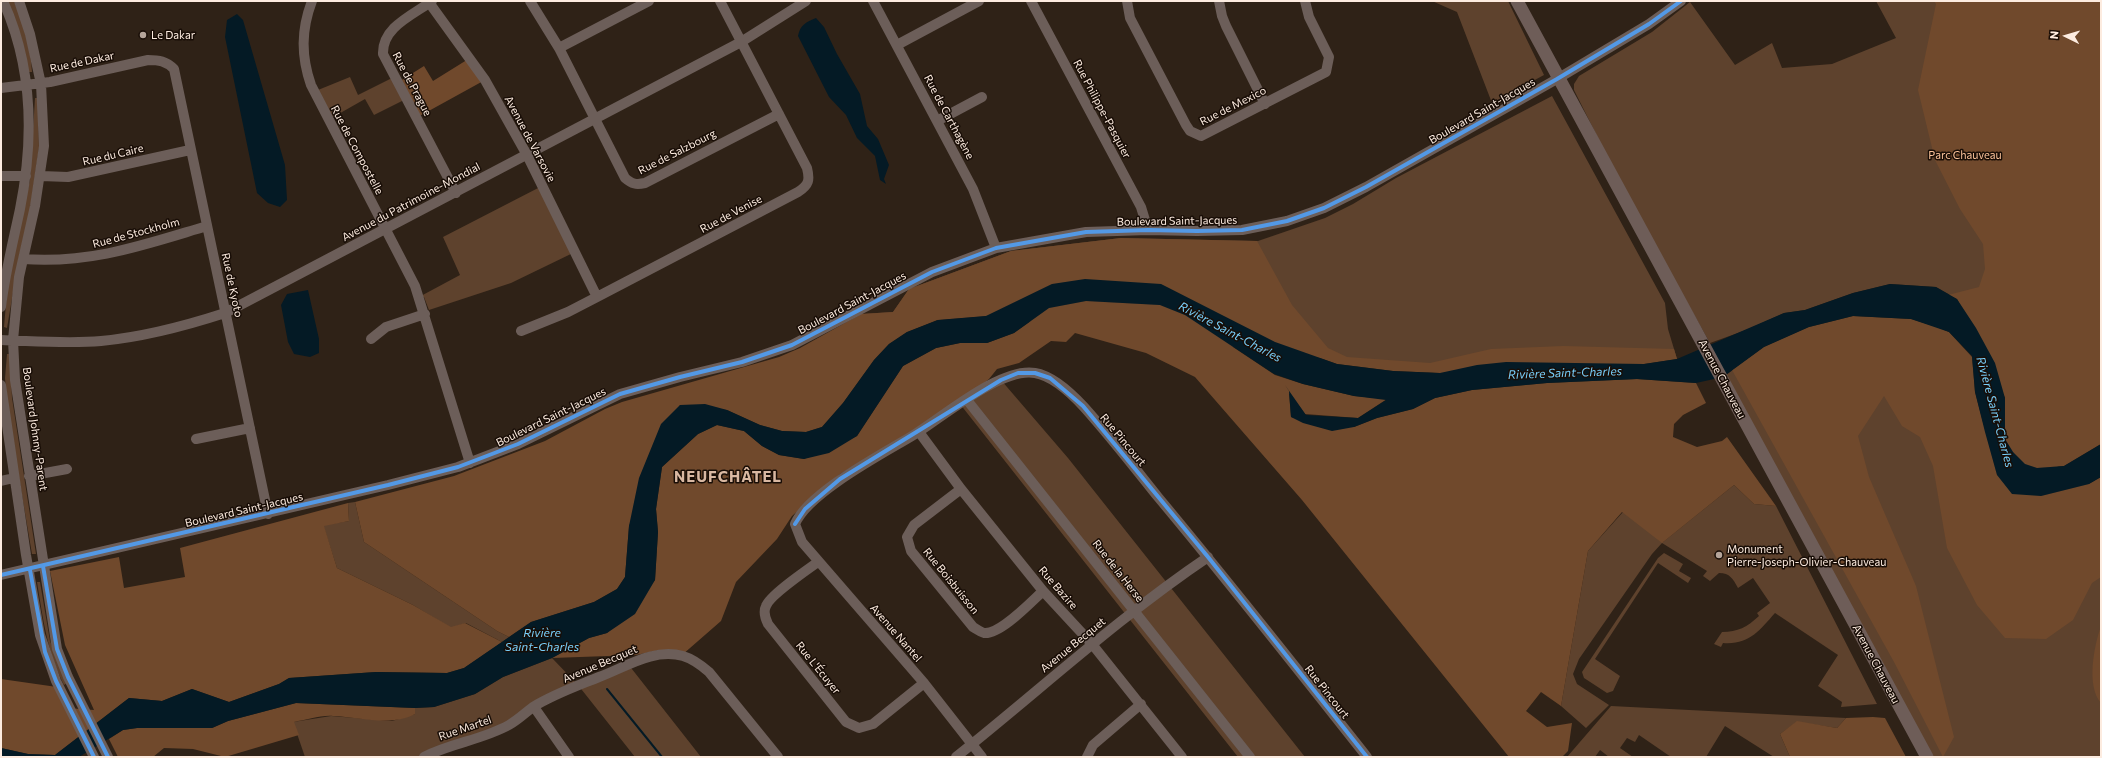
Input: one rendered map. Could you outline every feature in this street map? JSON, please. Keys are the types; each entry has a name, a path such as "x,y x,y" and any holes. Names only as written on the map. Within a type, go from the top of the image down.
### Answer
{"main road":[{"name":"Avenue Chauveau","path":"1517,1 1926,757"}],"street":[{"path":"1,307 5,257 26,176 30,139 27,85 15,32 3,1"},
{"name":"Boulevard Johnny-Parent","path":"18,1 30,34 41,84 44,146 41,176 23,259 15,310 13,340 18,406 42,566 57,649 68,677 108,757"},
{"name":"Rue de Compostelle","path":"312,1 304,28 303,56 306,72 320,106 415,286 425,314 470,463"},
{"path":"530,1 559,48 594,118"},
{"path":"559,48 649,1"},
{"name":"Rue de Venise","path":"521,331 568,312 597,297 805,187 809,182 807,168 720,1"},
{"name":"Avenue du Patrimoine-Mondial","path":"1,340 58,342 100,341 143,335 182,326 225,313 741,42 806,1"},
{"name":"Rue de Carthagène","path":"873,1 973,189 996,248"},
{"path":"897,45 979,1"},
{"name":"Rue Philippe-Pasquier","path":"1031,1 1141,207 1148,230"},
{"name":"Rue de Mexico","path":"1127,1 1130,18 1190,131 1201,136 1321,75 1328,67 1329,57 1309,17 1305,1"},
{"path":"1219,1 1226,26 1265,104"},
{"name":"Boulevard Saint-Jacques","path":"1,576 418,478 470,463 518,444 620,394 680,377 742,362 792,345 932,272 996,248 1086,232 1148,230 1242,230 1287,221 1324,208 1366,187 1558,79 1649,24 1681,1"},
{"name":"Avenue de Varsovie","path":"430,2 485,80 527,155 597,297"},
{"name":"Rue de Prague","path":"430,2 390,31 383,45 383,54 456,193"},
{"name":"Rue de Dakar","path":"1,88 41,84 148,60 160,60 168,64"},
{"name":"Rue de Kyoto","path":"168,64 174,69 268,514"},
{"path":"937,121 982,97"},
{"name":"Rue de Salzbourg","path":"594,118 625,178 636,185 645,183 779,114"},
{"name":"Rue du Caire","path":"41,176 68,177 190,150"},
{"path":"1,176 26,176"},
{"name":"Rue de Stockholm","path":"23,259 66,260 113,253 207,226"},
{"path":"371,339 386,326 425,314"},
{"name":"Rue Pincourt","path":"795,524 805,509 840,479 919,432 967,400 1001,380 1018,373 1035,373 1050,378 1083,406 1208,557 1367,757"},
{"path":"1,385 2,410 40,635 56,680 94,757"},
{"name":"Rue de la Herse","path":"967,400 1250,757"},
{"path":"196,439 250,428"},
{"name":"Rue Bazire","path":"919,432 961,489 1043,591 1092,644 1182,757"},
{"path":"28,476 67,469"},
{"path":"1,481 14,478"},
{"name":"Rue Boisbuisson","path":"961,489 914,525 907,537 911,551 973,627 983,633 995,631 1005,625 1043,591"},
{"name":"Avenue Nantel","path":"795,524 802,542 818,562 924,683 982,757"},
{"name":"Avenue Becquet","path":"956,757 1092,644 1168,584 1208,557"},
{"name":"Rue L'Écuyer","path":"818,562 769,600 764,612 765,618 768,624 846,722 859,728 873,724 924,683"},
{"name":"Avenue Becquet","path":"534,707 578,685 636,661 665,655 683,656 697,662 708,672 778,757"},
{"path":"1086,757 1093,745 1141,704"},
{"path":"534,707 569,757"},
{"name":"Rue Martel","path":"424,757 436,751 486,736 509,725 534,707"}],"green space":[{"path":"8,1 14,1 20,18 28,45 32,72 29,72"},
{"path":"1432,1 1508,1 1544,75 1492,103 1457,12"},
{"name":"Parc Chauveau","path":"1876,1 2101,1 2101,444 1957,299 1936,287 1890,284 1853,293 1805,310 1784,313 1749,329 1710,343 1626,194 1574,90 1574,84 1579,76 1652,32 1690,2 1735,65 1772,43 1782,68 1832,64 1896,38"},
{"path":"1934,1 2101,1 2101,444 2064,466 2037,468 2025,464 2013,452 2005,439 2005,398 1957,299 1948,295 1979,287 1985,269 1983,244 1960,209 1935,160 1918,90 1936,4"},
{"path":"470,58 485,80 416,118 397,83 424,66 433,81"},
{"path":"350,77 358,95 394,77 406,99 374,115 365,99 328,120 318,90"},
{"path":"1552,96 1665,303 1668,329 1677,359 1440,373 986,316 937,320 907,332 861,314 893,312 909,289 1011,251 1121,238 1258,241 1325,218 1353,204 1396,178"},
{"path":"35,98 38,98 39,148 30,210 19,257 7,328 4,327 8,280 30,180"},
{"path":"542,186 575,252 511,283 429,310 424,297 419,297 460,275 443,237"},
{"path":"1121,238 1257,241 1292,305 1328,348 1347,357 1430,363 1491,349 1563,346 1674,349 1677,359 1644,364 1440,373 1393,371 1337,364 1275,342 1161,284 1052,284 986,316 937,320 907,332 889,344 874,360 843,403 822,427 806,432 782,431 760,425 727,410 680,405 629,526 625,577 617,589 594,602 531,622 509,637 497,631 364,542 355,502 454,476 545,441 605,409 622,402 779,357 800,348 861,314 893,312 909,289 1011,251"},
{"path":"1086,301 1160,305 1185,315 1275,375 1303,384 1354,396 1387,399 1358,418 1305,414 1289,393 1291,417 1354,427 1377,418 1413,409 1435,398 1472,390 1547,383 1637,379 1696,383 1706,403 1683,415 1674,424 1673,437 1697,447 1722,441 1727,437 1776,506 1754,504 1734,485 1662,543 1622,512 1588,551 1561,706 1541,692 1526,711 1547,727 1572,723 1568,751 1562,757 1509,757 1302,500 1195,377 1146,353 1075,333 1066,342 1051,341 1019,363 997,369 989,379 960,404 840,474 792,516 777,539 736,582 721,621 682,655 660,650 636,655 552,658 589,638 607,633 655,580 658,532 656,509 662,467 698,434 717,425 744,431 762,446 779,455 804,459 857,436 903,366 936,348 960,343 987,343 1014,333 1049,308"},
{"path":"1853,316 1911,319 1937,327 1949,332 1972,357 1975,392 1997,475 2041,496 2089,484 2101,477 2101,577 2092,583 2073,620 2046,639 2005,638 1977,605 1947,548 1933,466 1920,437 1902,426 1884,396 1858,436 1869,477 1916,586 1954,737 1943,757 1894,662 1732,370 1764,347 1809,327"},
{"path":"1809,327 2089,484 2101,477 2101,757 1932,757 1726,375 1764,347"},
{"path":"7,354 10,354 12,398 36,554 32,554 8,413 5,378"},
{"path":"1001,380 1068,458 1305,757 1238,757 960,404"},
{"path":"1734,485 1754,504 1776,506 1877,704 1841,707 1842,702 1818,686 1838,655 1775,613 1753,636 1740,642 1723,643 1721,647 1714,644 1722,632 1738,630 1746,626 1759,616 1757,613 1770,603 1753,578 1738,588 1731,577 1723,573 1719,573 1710,581 1703,576 1707,571 1662,543 1652,554 1579,659 1573,674 1577,684 1609,705 1586,728 1561,706 1588,551 1623,512 1663,542"},
{"path":"355,502 364,542 497,631 509,637 502,642 466,623 451,628 413,605 337,568 323,525 349,521 348,503"},
{"path":"348,503 349,521 324,526 337,568 413,605 451,627 465,623 502,642 464,668 447,673 376,672 289,678 279,684 229,702 192,689 162,701 129,698 55,755 28,754 1,748 1,679 57,687 67,708 94,710 65,645 50,571 119,557 124,588 185,577 180,548"},
{"path":"1664,553 1683,564 1679,571 1691,578 1688,583 1658,563 1595,659 1620,676 1613,691 1607,693 1584,678 1582,672 1658,558"},
{"path":"37,582 40,582 50,641 67,683 64,685 53,660"},
{"path":"2101,626 2101,703 2096,696 2094,687 2093,666 2096,644"},
{"path":"552,658 578,685 509,725 424,757 305,757 293,722 331,716 392,721 415,714 415,708 434,707 475,694 503,677"},
{"path":"628,664 701,757 635,757 578,685"},
{"path":"296,703 415,708 415,714 406,718 385,721 328,716 294,722 299,735 225,757 193,749 164,748 153,757 118,757 109,739 123,730 137,728 212,728 228,721"},
{"path":"1611,706 1846,718 1837,728 1797,722 1780,734 1790,757 1774,757 1725,726 1706,757 1671,757 1639,735 1635,742 1627,738 1620,748 1633,757 1609,757 1600,750 1595,757 1567,757"},
{"path":"1846,718 1885,718 1906,757 1790,757 1780,734 1797,721 1837,728"}],"water":[{"path":"237,14 243,20 285,165 287,200 280,207 268,203 257,193 225,37 227,20"},
{"path":"816,18 824,27 837,54 860,94 867,126 878,139 889,165 884,179 886,184 880,180 875,156 857,138 846,115 829,97 798,36 800,29 804,24"},
{"name":"Rivière Saint-Charles","path":"1085,279 1161,284 1275,342 1337,364 1393,371 1440,373 1477,365 1506,362 1644,364 1677,359 1784,313 1805,310 1853,293 1890,284 1936,287 1957,299 1976,328 1995,363 2005,398 2005,439 2013,452 2025,464 2037,468 2064,466 2101,444 2101,477 2089,484 2041,496 2012,494 1997,475 1975,392 1972,356 1949,332 1911,319 1853,316 1809,327 1764,347 1723,377 1696,383 1637,379 1547,383 1472,390 1435,398 1413,409 1377,418 1354,427 1332,431 1303,423 1291,417 1289,391 1285,385 1306,415 1358,418 1386,400 1354,396 1303,384 1274,374 1185,315 1160,305 1086,301 1049,308 1014,333 987,343 960,343 936,348 903,366 857,436 829,453 804,459 779,455 762,446 744,431 717,425 698,434 662,467 656,509 658,532 655,580 635,614 607,633 589,638 552,658 503,677 475,694 434,707 415,708 296,703 228,721 212,728 137,728 123,730 79,757 1,757 1,748 28,754 55,755 129,698 162,701 192,689 229,702 279,684 289,678 376,672 447,673 464,668 531,622 594,602 617,589 625,577 629,526 639,478 661,424 680,405 705,404 727,410 760,425 782,431 806,432 822,427 843,403 874,360 889,344 907,332 938,320 986,316 1052,284"},
{"path":"308,290 319,339 319,353 310,357 294,354 288,342 281,305 287,294"}],"waterway":[{"path":"607,689 662,757"}],"cycle path":[{"path":"1,575 388,485 458,467 518,444 620,394 680,377 742,362 792,345 932,272 996,248 1086,232 1148,230 1242,230 1287,221 1324,208 1366,187 1557,79 1649,24 1681,1"},
{"path":"795,524 805,509 840,479 1001,380 1018,373 1035,373 1050,378 1083,406 1208,557 1367,757"},
{"path":"43,566 57,649 68,677 108,757"},
{"path":"30,570 45,652 56,681 94,757"}],"place":[{"name":"Le Dakar","path":"143,35"},
{"name":"Monument Pierre-Joseph-Olivier-Chauveau","path":"1719,555"}],"district":[{"name":"NEUFCHÂTEL","path":"728,477"}]}
